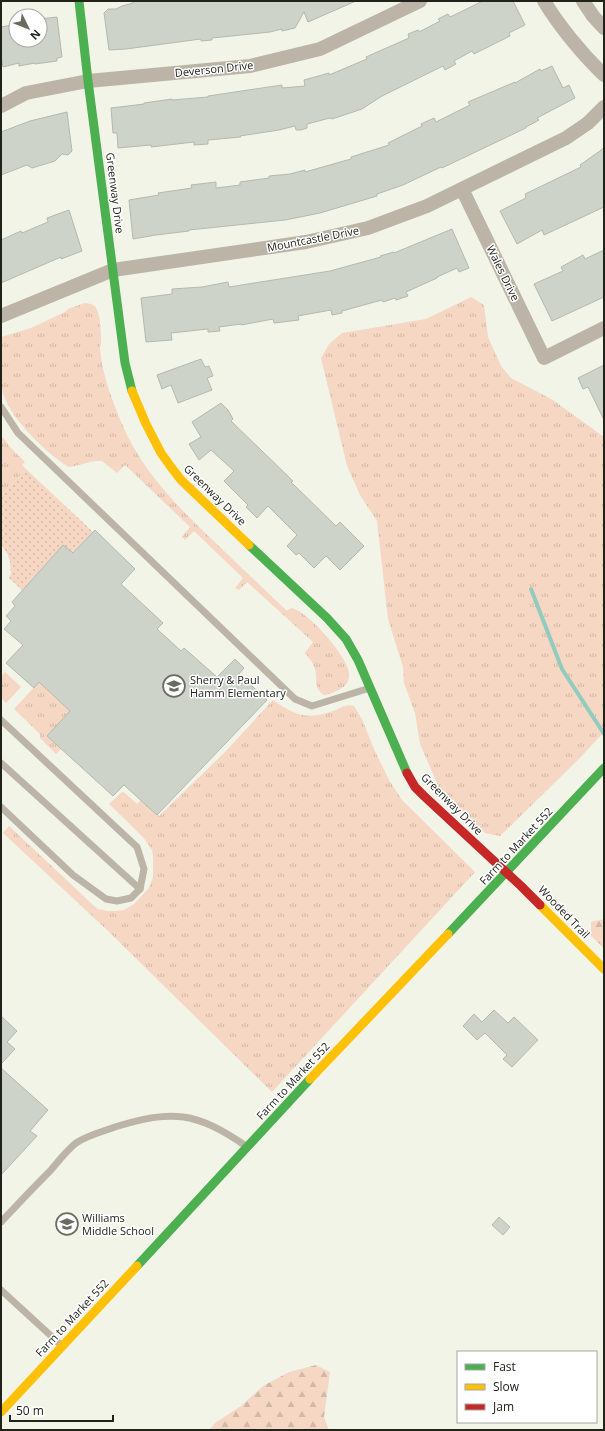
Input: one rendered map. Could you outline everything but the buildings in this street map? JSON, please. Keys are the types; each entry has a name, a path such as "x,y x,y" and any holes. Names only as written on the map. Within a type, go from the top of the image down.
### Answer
{"street":[{"name":"Greenway Drive","path":"79,1 122,345 128,379 140,414 154,442 181,480 337,628 353,650 371,688 403,766 416,787 507,873"},
{"name":"Deverson Drive","path":"1,106 26,93 88,81 250,66 320,49 420,1"},
{"path":"544,1 551,13 592,64 604,75"},
{"path":"583,1 593,16 604,28"},
{"name":"Mountcastle Drive","path":"1,316 113,270 306,242 368,228 427,206 566,138 588,123 604,107"},
{"name":"Wales Drive","path":"462,189 544,358 604,328"},
{"name":"Farm to Market 552","path":"1,1412 312,1077 507,873 604,768"},
{"name":"Wooded Trail","path":"507,873 604,969"}],"lane":[{"path":"1,407 18,433 295,699 312,706 371,688"},
{"path":"1,720 137,847 144,869 140,889 131,898 116,901 106,899 73,875 1,807"},
{"path":"1,763 140,889"},
{"path":"1,1222 76,1144 94,1134 131,1122 170,1115 187,1117 217,1128 248,1147"},
{"path":"1,1290 62,1346"}],"green space":[{"path":"471,297 484,305 488,337 501,366 511,378 553,400 604,437 604,732 580,758 500,836 485,833 440,790 420,744 415,713 404,683 403,667 388,619 377,521 360,495 347,466 321,358 329,344 342,333 426,319"},
{"path":"85,303 94,305 98,313 101,330 101,358 108,387 122,424 141,460 152,476 178,506 287,611 291,608 298,611 307,617 326,635 342,656 347,666 349,678 345,686 333,693 324,695 320,692 317,685 314,666 305,653 313,642 247,582 239,590 235,588 243,578 194,531 185,540 182,537 190,527 125,465 117,473 102,461 95,461 70,467 67,466 38,442 11,411 2,390 1,337 31,328 65,312 68,309"},
{"path":"1,435 25,462 22,465 26,469 1,496"},
{"path":"26,469 93,532 73,553 63,545 22,590 9,578 11,574 10,562 8,555 1,544 1,496"},
{"path":"5,672 21,687 6,703 1,698 1,677"},
{"path":"39,682 70,711 47,736 61,749 56,754 40,738 40,734 14,709"},
{"path":"273,700 289,710 310,716 326,713 342,707 351,705 354,706 362,719 389,780 402,800 475,872 272,1092 107,930 3,833 9,826 98,909 107,911 124,910 134,904 149,888 153,877 153,856 152,850 143,837 109,804 122,792 137,804 141,800 159,816 226,751"},
{"path":"604,919 604,948 591,936 591,922"},
{"path":"316,1365 330,1372 324,1417 329,1430 209,1430 215,1423 241,1406 263,1386 289,1372"}],"waterway":[{"path":"531,589 562,669 604,734"}],"traffic: fast":[{"path":"79,1 125,363 132,391"},
{"path":"249,545 327,618 346,639 358,660 407,773"},
{"path":"448,934 604,768"},
{"path":"137,1266 310,1079"}],"traffic: slow":[{"path":"132,391 146,424 161,453 171,467 181,480 249,545"},
{"path":"540,905 604,969"},
{"path":"310,1079 448,934"},
{"path":"1,1412 137,1266"}],"traffic: jam":[{"path":"407,773 415,787 424,796 540,905"}],"place":[{"name":"Sherry & Paul Hamm Elementary","path":"174,686"},
{"name":"Williams Middle School","path":"67,1224"}]}
